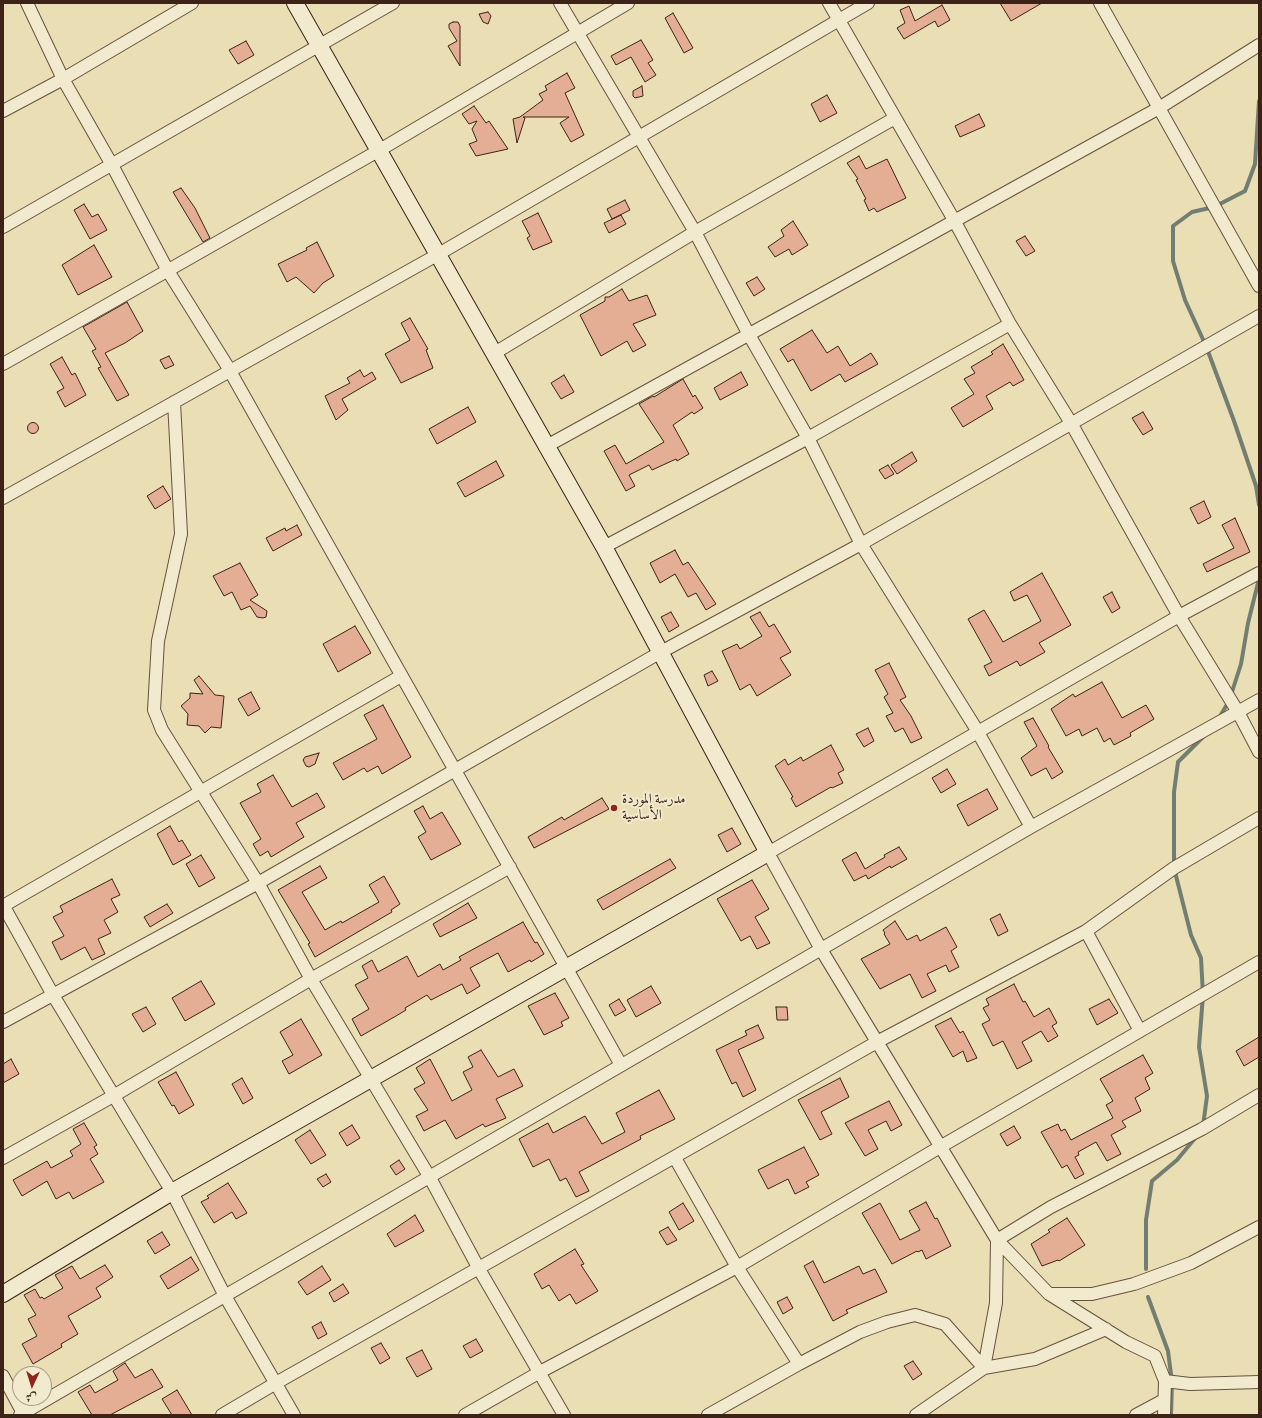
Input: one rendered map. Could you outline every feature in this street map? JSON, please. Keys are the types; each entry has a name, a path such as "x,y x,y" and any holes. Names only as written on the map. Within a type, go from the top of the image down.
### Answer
{"main road":[{"path":"3,1294 172,1192 371,1080 566,966 768,853 604,548 545,447 294,3"}],"street":[{"path":"27,3 62,79 112,165 168,271 230,371 621,1065"},
{"path":"3,111 62,79 192,3"},
{"path":"3,228 393,3"},
{"path":"560,3 695,232 748,333 808,438 861,544 978,732 1032,828"},
{"path":"3,364 378,151 628,3"},
{"path":"829,3 954,220 1010,324 1071,423 1179,616 1238,712 1259,752"},
{"path":"3,498 437,256 639,136 868,3"},
{"path":"1100,3 1259,286"},
{"path":"545,447 748,333 1159,108 1259,45"},
{"path":"493,354 695,232 894,118"},
{"path":"3,1022 258,883 661,652 861,544 1259,316"},
{"path":"604,548 808,438 1010,324"},
{"path":"174,402 181,534 158,641 154,710 162,730 258,883 311,979 429,1176 479,1269 564,1415"},
{"path":"1164,1415 1165,1382 1155,1356 1126,1342 1049,1294 997,1240 822,951 768,853 1179,616 1259,573"},
{"path":"294,1415 225,1296 172,1192 115,1095 53,995 3,906 401,676"},
{"path":"3,1376 23,1414 621,1065 822,951 1032,828 1259,700"},
{"path":"222,1415 877,1042 1086,931 1174,868 1259,818"},
{"path":"3,1158 115,1095 311,979 510,867"},
{"path":"1086,931 1140,1031"},
{"path":"465,1415 540,1372 737,1267 1259,962"},
{"path":"997,1240 1051,1207 1202,1129 1259,1095"},
{"path":"675,1158 737,1267 799,1364"},
{"path":"1049,1294 1092,1294 1134,1284 1191,1263 1259,1227"},
{"path":"984,1368 996,1303 997,1240"},
{"path":"708,1415 724,1411 799,1364 860,1332 887,1322 915,1315 945,1324 984,1368"},
{"path":"916,1415 984,1368 1035,1359 1106,1329"},
{"path":"1165,1382 1190,1384 1259,1382"},
{"path":"1136,1415 1164,1400"}],"building":[{"path":"1000,3 1042,3 1011,21"},
{"path":"942,5 950,20 938,27 935,21 904,39 897,28 905,23 900,10 909,6 915,21"},
{"path":"488,12 491,16 488,24 483,22 479,14"},
{"path":"673,13 693,48 684,53 665,18"},
{"path":"458,22 460,26 460,66 448,46 457,41 449,28 449,24"},
{"path":"641,40 653,60 648,63 656,75 645,82 631,57 616,65 611,56"},
{"path":"246,41 254,55 238,64 229,50"},
{"path":"567,73 575,88 565,93 584,135 571,142 560,123 569,117 523,117 525,118 517,143 513,119 520,117 543,100 539,94 547,90 545,86"},
{"path":"642,86 643,96 635,98 633,96 633,91"},
{"path":"827,95 837,113 820,122 811,104"},
{"path":"474,106 486,123 489,121 508,149 476,156 469,144 477,141 472,129 477,121 469,124 462,114"},
{"path":"979,114 985,126 960,137 955,126"},
{"path":"859,156 866,169 887,159 906,198 877,212 874,208 869,211 864,200 866,199 856,180 858,179 847,163"},
{"path":"181,188 195,208 210,238 203,242 173,192"},
{"path":"625,200 630,210 612,219 607,209"},
{"path":"84,204 92,217 98,214 107,230 90,239 74,210"},
{"path":"538,213 552,242 533,250 527,238 530,236 522,221"},
{"path":"621,215 626,224 609,233 604,223"},
{"path":"793,221 808,245 792,255 789,249 775,257 768,247 784,236 781,230"},
{"path":"1025,236 1035,251 1026,256 1016,241"},
{"path":"317,242 334,276 323,283 314,293 296,277 287,282 278,264 307,250 306,248"},
{"path":"94,245 112,277 78,295 62,265"},
{"path":"757,277 765,289 754,296 746,283"},
{"path":"622,289 629,301 647,295 656,315 633,324 646,345 633,352 627,341 601,356 580,315 605,301 605,297 609,297"},
{"path":"127,302 143,331 125,343 105,353 129,395 117,401 98,368 101,367 92,351 96,349 83,327"},
{"path":"410,318 428,349 426,350 433,368 401,383 385,354 410,340 401,323"},
{"path":"812,330 827,353 838,346 850,366 871,353 878,364 845,382 840,374 811,391 793,359 788,362 780,349"},
{"path":"1003,344 1024,380 1013,386 1010,382 986,396 993,409 963,427 951,408 974,394 964,379 975,373 971,367 993,354 991,352"},
{"path":"169,356 174,365 165,369 160,360"},
{"path":"62,357 72,375 75,373 86,395 65,407 57,392 64,388 50,364"},
{"path":"360,370 364,377 372,372 376,379 342,399 348,410 336,420 325,396 350,383 347,378"},
{"path":"741,372 748,385 720,400 714,388"},
{"path":"564,375 574,392 561,399 551,383"},
{"path":"683,379 693,397 695,395 703,408 694,414 692,412 673,425 689,454 677,461 676,459 652,470 649,465 629,475 635,486 626,491 604,451 615,445 626,464 664,442 639,404 653,396 654,397"},
{"path":"468,407 476,422 437,444 429,429"},
{"path":"1143,412 1153,429 1143,435 1132,418"},
{"path":"33,422 37,424 39,428 37,432 33,434 29,432 27,428 29,424"},
{"path":"912,452 917,461 897,474 891,465"},
{"path":"496,461 504,476 465,497 457,483"},
{"path":"888,465 894,474 885,479 879,470"},
{"path":"163,486 171,499 155,509 147,496"},
{"path":"1204,501 1211,517 1198,524 1190,508"},
{"path":"1235,518 1250,552 1207,572 1203,564 1234,548 1222,525"},
{"path":"297,525 302,535 273,551 266,538 285,528 286,531"},
{"path":"675,550 683,565 688,562 716,604 706,610 696,593 688,597 675,574 660,583 650,563"},
{"path":"240,563 258,595 250,600 267,611 266,617 257,617 250,606 241,610 232,592 224,596 213,576"},
{"path":"1042,573 1071,625 1039,643 1045,652 1020,666 1017,661 989,676 984,666 992,662 968,619 984,610 1003,642 1041,621 1027,595 1014,601 1010,592"},
{"path":"1112,592 1120,608 1112,613 1103,597"},
{"path":"671,612 679,626 669,632 661,617"},
{"path":"760,612 769,627 774,624 791,652 780,658 791,675 757,696 750,684 740,690 722,651 737,644 740,649 762,636 750,617"},
{"path":"355,626 371,653 338,672 323,644"},
{"path":"889,663 906,697 900,700 911,716 922,738 911,743 903,728 895,732 886,716 893,713 884,697 888,694 875,670"},
{"path":"712,671 718,681 708,686 704,675"},
{"path":"199,676 215,695 224,696 221,728 211,727 205,733 199,726 187,725 188,714 181,706 190,698 190,693 203,694 194,680"},
{"path":"1102,682 1122,718 1146,705 1154,719 1130,733 1131,736 1114,745 1110,738 1104,742 1097,728 1082,736 1079,729 1066,736 1051,709 1073,694 1075,697"},
{"path":"251,692 260,709 248,716 238,699"},
{"path":"383,705 411,757 382,774 378,766 367,772 364,768 343,780 333,763 377,739 364,715"},
{"path":"1033,718 1063,772 1052,779 1046,768 1031,776 1021,758 1037,746 1024,722"},
{"path":"868,728 874,741 864,747 856,734"},
{"path":"831,745 844,770 838,773 843,783 832,788 831,787 796,807 791,798 793,797 775,766 785,759 788,765 801,757 803,761"},
{"path":"319,753 315,764 309,767 306,766 303,760 305,757"},
{"path":"947,769 956,784 941,793 932,778"},
{"path":"273,775 292,807 317,793 325,807 296,823 304,837 271,857 268,851 260,856 253,844 261,839 240,803 261,792 257,784"},
{"path":"987,789 998,809 968,826 957,805"},
{"path":"602,798 609,809 534,848 528,837 562,817 564,820"},
{"path":"423,806 430,819 442,812 461,844 431,860 418,837 426,832 414,811"},
{"path":"170,826 179,842 182,840 191,855 173,865 157,834"},
{"path":"732,828 741,844 727,852 718,835"},
{"path":"899,847 907,859 891,868 890,866 868,879 866,875 854,881 842,860 856,852 865,869 885,857 884,855"},
{"path":"201,855 215,878 199,887 186,864"},
{"path":"670,859 676,868 603,910 597,900"},
{"path":"320,866 327,878 302,892 325,930 341,921 342,923 379,902 369,885 384,876 400,904 391,910 392,912 315,957 308,944 310,943 278,890"},
{"path":"112,879 120,895 111,899 118,912 104,920 111,933 98,939 105,954 92,960 85,947 61,960 52,942 64,936 53,917 63,912 60,906"},
{"path":"752,880 769,909 755,917 770,943 757,949 750,936 741,941 717,899"},
{"path":"468,903 477,918 440,937 433,924"},
{"path":"167,904 173,913 150,927 144,917"},
{"path":"1000,914 1008,931 998,936 990,919"},
{"path":"895,921 907,940 917,935 920,941 946,927 957,947 951,951 959,967 949,972 946,965 927,974 936,991 922,998 910,974 880,989 861,959 890,944 883,930"},
{"path":"523,922 535,943 537,942 544,954 531,962 530,960 508,972 498,953 470,968 480,986 467,994 462,984 431,1000 427,995 405,1008 406,1010 361,1036 352,1019 369,1009 355,985 368,978 362,966 372,960 378,972 407,956 418,977 440,964 443,970 461,960 459,957"},
{"path":"201,981 215,1004 185,1021 172,998"},
{"path":"1014,984 1023,1002 1025,1001 1034,1017 1049,1008 1057,1023 1052,1026 1058,1036 1048,1042 1041,1031 1022,1042 1032,1061 1017,1069 1003,1041 993,1046 982,1024 990,1020 983,1008 989,1005 986,999"},
{"path":"651,986 661,1003 636,1017 627,1000"},
{"path":"555,993 569,1018 561,1022 563,1026 544,1035 528,1006"},
{"path":"619,999 626,1010 615,1016 609,1005"},
{"path":"1109,999 1118,1013 1097,1025 1089,1009"},
{"path":"146,1007 156,1024 143,1032 132,1014"},
{"path":"776,1007 787,1007 788,1020 777,1020"},
{"path":"951,1018 960,1033 963,1031 977,1058 967,1062 963,1051 953,1057 935,1026"},
{"path":"301,1019 322,1055 289,1074 282,1061 293,1055 280,1032"},
{"path":"758,1025 764,1038 738,1050 756,1090 743,1097 736,1082 732,1084 716,1050 747,1035 745,1031"},
{"path":"1259,1037 1259,1057 1244,1066 1236,1051"},
{"path":"481,1050 498,1077 514,1069 523,1086 496,1099 506,1118 485,1127 483,1124 456,1139 445,1120 424,1131 416,1116 428,1110 414,1089 425,1083 416,1068 430,1059 452,1101 472,1090 463,1072 473,1067 468,1057"},
{"path":"1143,1055 1153,1073 1145,1078 1150,1089 1135,1098 1141,1111 1122,1121 1126,1127 1111,1135 1121,1154 1107,1161 1096,1142 1078,1152 1079,1155 1075,1157 1084,1174 1075,1179 1067,1165 1062,1168 1041,1132 1058,1124 1061,1131 1065,1129 1071,1140 1113,1118 1106,1105 1113,1101 1100,1079"},
{"path":"11,1059 19,1074 3,1083 3,1064"},
{"path":"176,1072 194,1105 179,1114 174,1105 172,1106 158,1082"},
{"path":"242,1078 253,1098 243,1104 232,1084"},
{"path":"840,1078 849,1097 821,1112 832,1134 820,1140 798,1100"},
{"path":"659,1090 675,1119 640,1136 641,1139 579,1172 589,1191 576,1197 566,1178 560,1181 549,1159 533,1167 519,1139 548,1123 553,1133 585,1116 602,1144 625,1132 616,1113"},
{"path":"889,1101 902,1125 891,1131 886,1121 868,1130 878,1149 865,1156 845,1123"},
{"path":"84,1123 97,1145 94,1147 98,1154 90,1159 104,1182 73,1199 69,1192 56,1199 47,1181 22,1196 13,1180 47,1161 51,1168 73,1156 70,1151 81,1144 73,1129"},
{"path":"352,1125 360,1138 347,1146 339,1133"},
{"path":"1014,1126 1021,1138 1007,1146 1000,1134"},
{"path":"310,1130 326,1155 311,1164 295,1140"},
{"path":"804,1147 819,1175 806,1182 809,1187 795,1194 788,1179 768,1189 758,1170"},
{"path":"399,1160 405,1169 396,1175 390,1166"},
{"path":"326,1174 331,1182 323,1187 317,1179"},
{"path":"228,1183 247,1213 236,1219 232,1212 214,1223 201,1202 209,1198 207,1196"},
{"path":"926,1202 935,1219 937,1218 951,1246 926,1259 922,1250 917,1251 892,1264 862,1213 880,1203 900,1240 920,1230 909,1211"},
{"path":"683,1203 694,1221 679,1230 669,1212"},
{"path":"415,1215 424,1231 395,1247 387,1234"},
{"path":"1067,1218 1085,1245 1059,1261 1058,1260 1042,1266 1031,1244 1050,1232 1048,1230"},
{"path":"668,1227 677,1240 667,1245 659,1232"},
{"path":"162,1232 170,1245 155,1254 147,1241"},
{"path":"575,1249 584,1264 581,1265 598,1291 576,1304 570,1294 559,1301 549,1285 542,1289 534,1274"},
{"path":"191,1257 199,1270 168,1289 160,1276"},
{"path":"813,1261 824,1283 859,1266 863,1274 875,1269 887,1292 846,1310 848,1313 833,1321 804,1266"},
{"path":"105,1265 113,1277 96,1288 101,1297 68,1316 78,1334 61,1344 62,1347 33,1364 22,1344 37,1336 28,1319 36,1315 24,1295 35,1289 40,1298 42,1297 44,1299 63,1288 55,1275 72,1266 80,1279"},
{"path":"322,1266 331,1280 307,1295 298,1282"},
{"path":"343,1284 349,1293 334,1302 329,1293"},
{"path":"787,1297 793,1308 783,1314 777,1302"},
{"path":"321,1322 327,1334 318,1339 312,1327"},
{"path":"476,1339 483,1351 470,1358 463,1346"},
{"path":"381,1343 390,1358 380,1364 371,1348"},
{"path":"422,1350 432,1369 417,1377 406,1358"},
{"path":"913,1361 922,1374 913,1380 904,1366"},
{"path":"125,1363 135,1378 152,1369 163,1387 110,1415 92,1415 78,1392 90,1385 95,1393 118,1380 113,1371"},
{"path":"177,1390 192,1415 172,1415 162,1399"}],"waterway":[{"path":"1259,101 1255,164 1245,191 1214,207 1192,212 1173,226 1173,261 1185,300 1206,346 1234,421 1256,486 1259,505"},
{"path":"1231,695 1241,664 1248,623 1259,579"},
{"path":"1219,718 1229,701"},
{"path":"1203,737 1178,762 1174,792 1174,868 1191,935 1201,958 1203,995 1199,1047 1207,1096 1203,1126"},
{"path":"1146,1269 1146,1220 1152,1181 1177,1160 1196,1137"},
{"path":"1148,1297 1168,1351 1172,1382 1171,1415"}],"place":[{"name":"مدرسة الموردة الأساسية","path":"614,808"}]}
